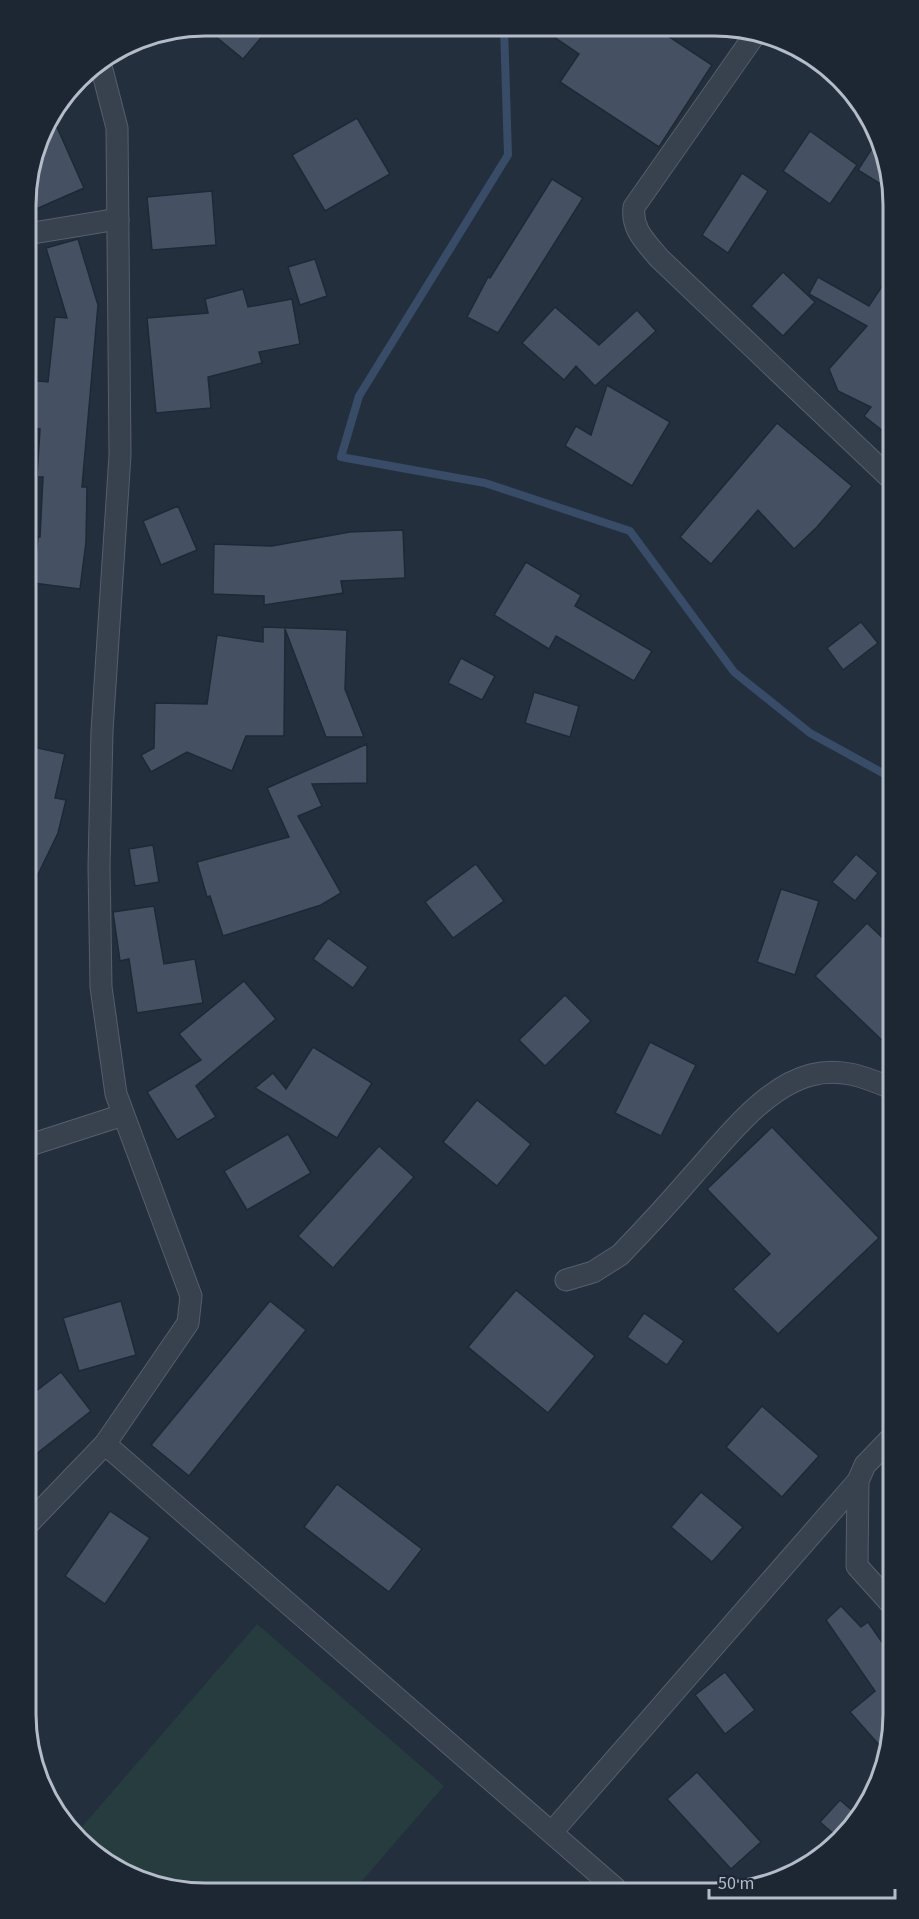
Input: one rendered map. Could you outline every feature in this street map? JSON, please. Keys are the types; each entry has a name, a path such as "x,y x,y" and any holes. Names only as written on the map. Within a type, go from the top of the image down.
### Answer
{"street":[{"path":"751,40 634,207 633,218 637,232 659,258 883,471"},
{"path":"36,1516 105,1444 188,1323 191,1310 191,1296 116,1094 101,987 99,867 102,731 120,455 117,128 102,72"},
{"path":"36,233 118,219"},
{"path":"566,1280 593,1272 620,1255 753,1110 787,1086 810,1075 838,1071 864,1077 883,1085"},
{"path":"36,1143 123,1115"},
{"path":"105,1444 609,1883"},
{"path":"552,1832 858,1481 865,1465 883,1446"},
{"path":"858,1481 857,1566 883,1595"}],"green space":[{"path":"257,1624 444,1786 360,1883 194,1883 172,1880 130,1866 102,1848 81,1828"}],"building":[{"path":"215,36 263,36 243,59"},
{"path":"553,36 668,36 712,65 659,147 560,82 579,54"},
{"path":"357,118 390,174 325,211 292,155"},
{"path":"56,125 84,188 36,209 37,183 42,162"},
{"path":"810,131 857,165 830,204 783,171"},
{"path":"872,148 882,185 858,170"},
{"path":"742,173 768,191 728,253 702,235"},
{"path":"552,179 583,198 498,333 467,317 488,277 490,278"},
{"path":"212,191 216,245 152,250 147,197"},
{"path":"78,239 98,305 82,487 87,487 86,542 80,589 36,583 36,555 38,537 40,537 43,477 37,477 40,429 36,428 36,381 48,382 55,317 67,318 46,248"},
{"path":"315,259 327,296 300,305 288,267"},
{"path":"783,272 815,302 783,336 751,306"},
{"path":"818,277 869,306 883,285 883,431 864,416 871,407 838,391 829,369 867,326 809,294"},
{"path":"243,289 248,307 292,299 300,344 259,352 262,363 208,377 211,408 156,413 147,318 208,313 205,299"},
{"path":"555,307 599,345 637,310 656,331 595,386 576,366 564,380 522,343"},
{"path":"607,385 670,422 632,486 565,446 576,426 591,435"},
{"path":"777,423 852,486 817,527 794,549 758,510 711,564 680,537"},
{"path":"178,506 197,550 161,565 143,521"},
{"path":"403,530 405,578 341,581 343,593 264,605 264,596 213,594 214,544 272,546 350,532"},
{"path":"526,562 581,595 575,606 652,651 634,681 556,636 549,649 494,615"},
{"path":"861,622 878,643 843,670 827,648"},
{"path":"263,627 347,630 345,689 364,737 326,737 285,629 284,736 246,736 232,771 187,752 151,772 141,755 154,748 155,703 207,704 217,635 263,642"},
{"path":"461,658 495,676 482,700 448,683"},
{"path":"534,692 579,706 570,737 525,723"},
{"path":"367,744 367,783 312,784 322,806 298,816 341,893 321,905 223,936 210,896 207,897 197,862 289,837 267,788"},
{"path":"36,748 65,754 55,798 66,800 58,833 36,879"},
{"path":"153,845 159,882 135,886 129,849"},
{"path":"856,854 878,873 855,901 832,882"},
{"path":"476,864 504,901 453,938 425,902"},
{"path":"781,889 819,901 795,975 757,962"},
{"path":"154,906 164,964 195,959 203,1003 137,1013 129,959 120,961 113,912"},
{"path":"867,923 883,938 883,1041 815,976"},
{"path":"328,938 368,967 353,988 313,959"},
{"path":"244,981 276,1019 196,1086 216,1117 177,1140 147,1092 201,1060 179,1034"},
{"path":"565,995 591,1021 545,1066 519,1040"},
{"path":"650,1042 696,1065 661,1136 615,1113"},
{"path":"313,1047 372,1083 337,1138 255,1088 273,1073 286,1089"},
{"path":"477,1100 531,1144 497,1186 443,1142"},
{"path":"772,1127 879,1238 778,1334 733,1289 770,1254 707,1189"},
{"path":"288,1134 311,1173 247,1210 224,1171"},
{"path":"379,1146 414,1177 333,1268 298,1236"},
{"path":"516,1290 595,1356 548,1413 468,1347"},
{"path":"121,1301 136,1355 79,1371 63,1318"},
{"path":"270,1301 306,1330 189,1476 151,1445"},
{"path":"644,1313 684,1341 667,1365 627,1337"},
{"path":"61,1372 91,1411 36,1454 36,1391"},
{"path":"762,1406 819,1456 782,1497 726,1447"},
{"path":"337,1484 422,1549 389,1592 304,1527"},
{"path":"701,1492 743,1527 712,1562 671,1527"},
{"path":"110,1511 150,1538 105,1604 65,1576"},
{"path":"841,1606 861,1627 868,1622 883,1644 883,1725 880,1746 850,1712 875,1691 826,1620"},
{"path":"725,1672 755,1710 725,1734 695,1695"},
{"path":"697,1772 761,1842 731,1869 667,1799"},
{"path":"840,1800 852,1811 833,1833 820,1822"}],"waterway":[{"path":"504,36 508,155 359,396 341,457 485,483 630,531 734,672 810,733 883,773"}]}
